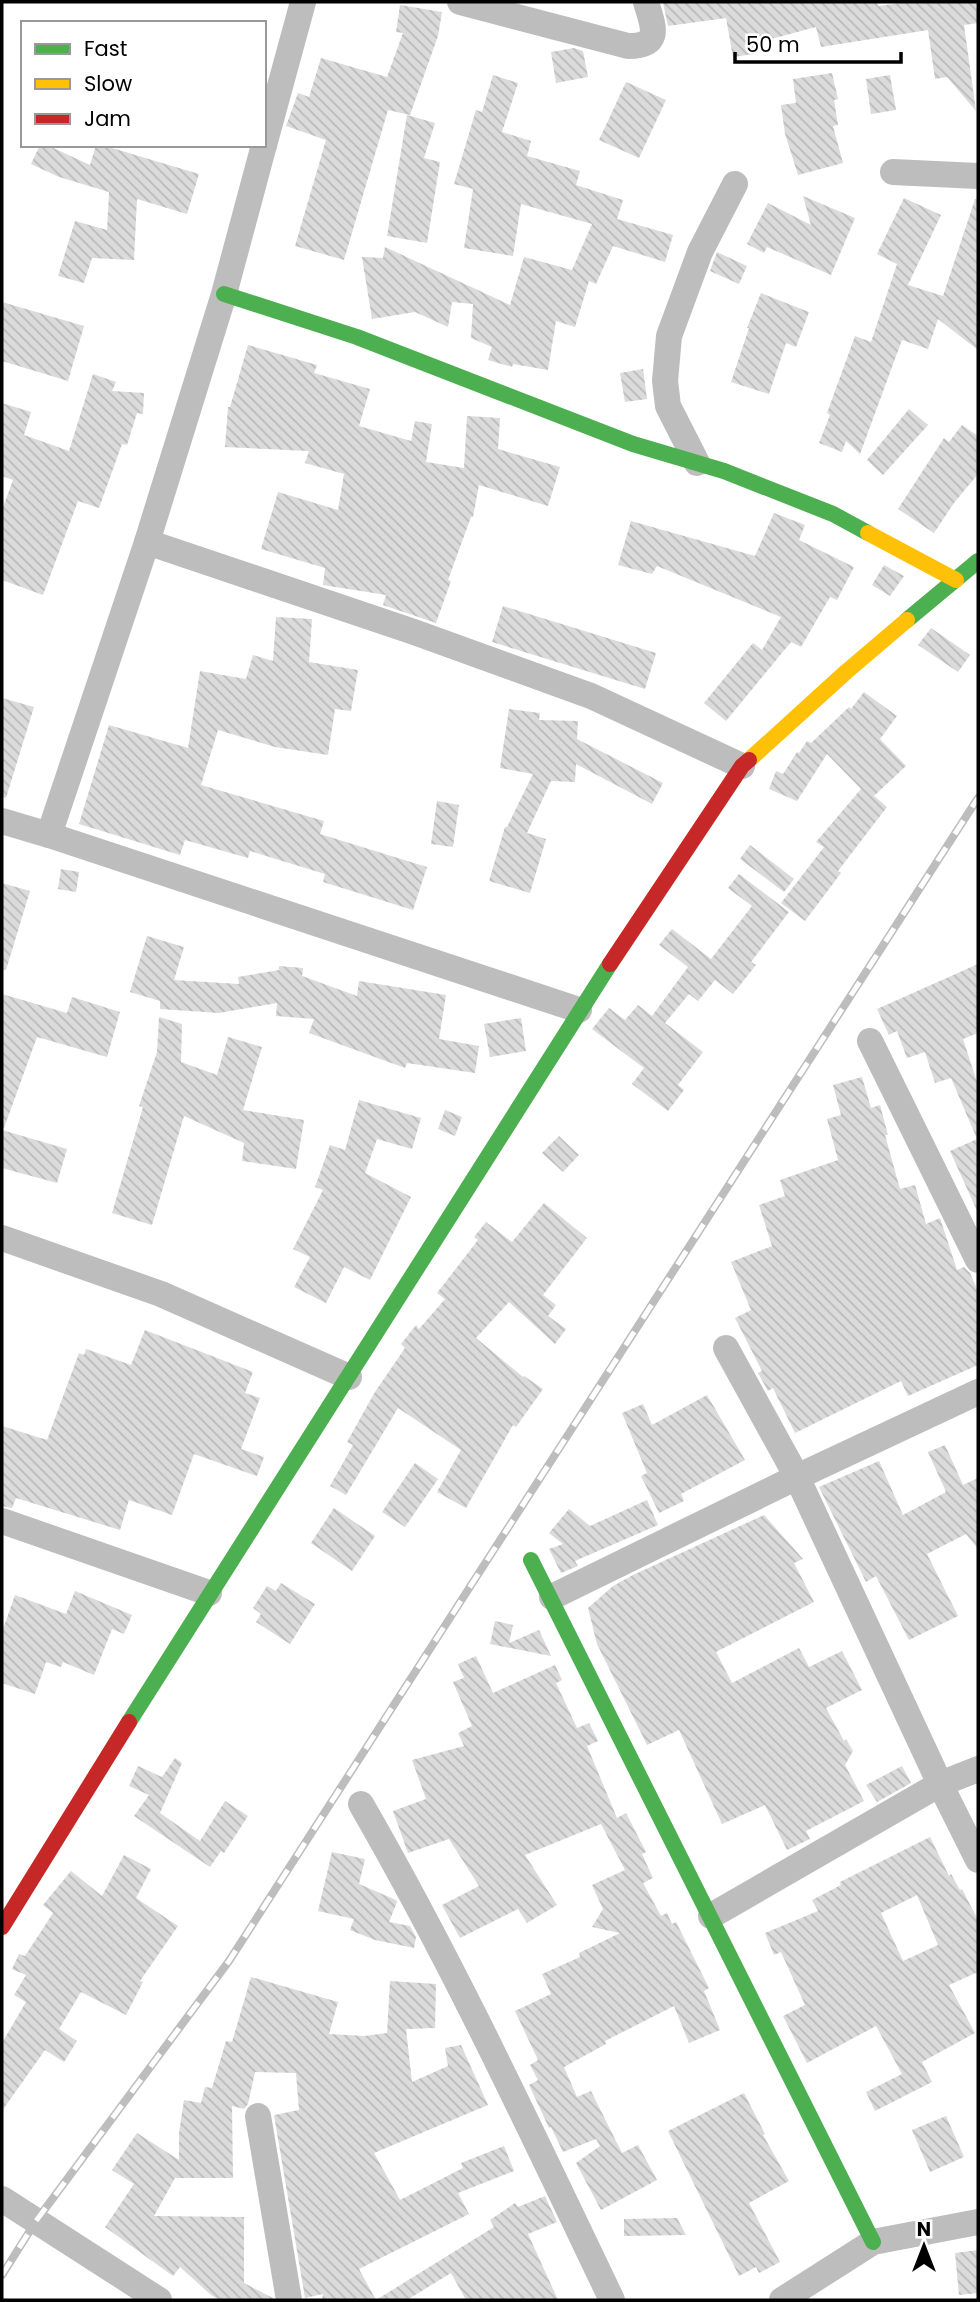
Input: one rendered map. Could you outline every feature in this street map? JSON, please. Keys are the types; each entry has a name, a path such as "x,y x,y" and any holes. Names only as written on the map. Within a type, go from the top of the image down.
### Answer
{"street":[{"path":"266,138 303,2"},
{"path":"460,2 628,46 642,46 652,39 654,32 646,2"},
{"path":"48,835 147,542 224,294 263,147"},
{"path":"893,172 978,176"},
{"path":"697,463 668,406 665,381 669,336 700,252 736,184"},
{"path":"224,294 357,337 633,444 724,471 833,514 956,580"},
{"path":"147,542 414,632 591,696 742,766"},
{"path":"2,1927 209,1593 349,1377 579,1010 742,766 978,561"},
{"path":"2,821 579,1010"},
{"path":"870,1041 978,1260"},
{"path":"2,1238 161,1294 349,1377"},
{"path":"726,1348 797,1477 978,1860"},
{"path":"552,1597 978,1392"},
{"path":"2,1521 209,1593"},
{"path":"531,1560 552,1597 873,2242"},
{"path":"710,1916 940,1784 978,1769"},
{"path":"361,1804 414,1895 494,2052 612,2300"},
{"path":"258,2116 289,2300"},
{"path":"2,2199 159,2300"},
{"path":"782,2300 873,2242 978,2222"}],"building":[{"path":"877,2 878,6 908,2 976,2 978,23 964,25 976,111 947,77 935,79 928,30 821,47 816,27 753,44 754,54 733,57 726,18 668,26 663,3"},
{"path":"400,5 442,12 438,36 410,115 388,110 344,260 295,246 326,140 286,126 298,93 309,97 321,58 387,77 403,33 396,32"},
{"path":"574,48 583,51 588,77 556,83 551,52"},
{"path":"832,73 838,99 834,100 838,125 833,126 843,163 798,175 785,134 781,105 796,103 793,79"},
{"path":"493,75 518,83 502,132 531,141 527,156 580,171 576,185 623,200 617,219 673,235 665,262 613,246 596,284 589,281 575,327 556,321 548,370 513,364 512,367 488,360 492,347 471,338 473,304 452,302 448,327 415,312 372,319 362,257 383,258 385,247 510,305 524,257 572,270 592,224 521,204 513,256 464,248 473,189 454,184 476,110 482,112"},
{"path":"890,75 896,110 871,114 866,79"},
{"path":"626,82 666,100 639,158 599,140"},
{"path":"407,115 435,123 424,158 440,162 427,243 387,236"},
{"path":"39,147 51,147 90,165 95,147 112,147 199,174 187,214 137,199 134,260 92,258 84,283 58,276 75,221 107,230 109,192 59,177 31,164"},
{"path":"803,196 855,218 831,275 767,247 764,253 747,244 768,203 811,225"},
{"path":"904,198 941,215 908,285 943,296 975,199 978,200 978,350 938,319 928,349 902,340 860,454 846,441 842,452 819,443 855,336 871,342 897,264 877,254"},
{"path":"717,252 747,266 739,284 710,271"},
{"path":"761,293 809,312 796,347 786,343 769,394 731,382"},
{"path":"2,302 84,326 68,381 2,361"},
{"path":"248,345 317,365 314,373 370,389 359,426 411,441 415,421 432,424 426,462 464,468 467,416 500,418 498,449 560,467 548,506 479,485 473,517 448,580 451,581 436,623 383,605 386,595 323,585 325,568 261,549 278,492 338,510 344,474 305,463 309,451 225,447 228,407"},
{"path":"643,369 647,399 625,402 620,373"},
{"path":"93,374 116,382 112,391 144,393 143,414 137,413 127,445 122,444 99,508 78,501 43,595 2,580 2,510 13,480 2,476 2,403 31,412 24,435 69,451"},
{"path":"909,409 928,425 883,475 867,460"},
{"path":"962,425 978,436 978,474 934,533 898,509 944,438 949,442"},
{"path":"774,513 805,525 799,540 854,567 837,600 830,597 801,647 791,642 726,721 704,703 753,643 762,650 781,617 657,566 652,574 618,565 631,521 755,556"},
{"path":"884,565 904,576 890,596 872,585"},
{"path":"503,606 656,653 645,689 492,642"},
{"path":"276,617 312,619 309,662 358,670 351,711 335,709 328,755 275,747 218,730 201,785 324,821 320,834 427,867 413,910 323,882 325,874 250,851 248,858 185,840 180,855 79,824 109,725 188,748 200,671 246,679 253,655 273,661"},
{"path":"931,628 970,655 958,672 918,645"},
{"path":"864,692 897,716 880,739 906,766 874,796 887,807 838,871 841,873 805,921 781,903 824,847 816,842 861,789 827,754 797,801 769,789 776,771 783,774 807,741 811,743 849,707 851,709"},
{"path":"2,698 34,707 6,798 2,797"},
{"path":"509,709 540,713 539,720 578,721 577,739 663,783 652,804 576,764 575,782 551,781 527,833 546,839 530,893 489,881 505,827 533,774 500,768"},
{"path":"437,801 459,805 453,847 431,844"},
{"path":"750,845 794,879 784,892 740,859"},
{"path":"61,869 79,872 76,892 58,889"},
{"path":"739,874 789,912 751,962 756,965 733,994 715,980 698,1001 689,994 665,1023 703,1052 678,1085 684,1090 668,1111 632,1084 644,1068 592,1029 609,1008 625,1020 638,1005 652,1016 688,967 659,945 672,929 711,959 752,906 728,888"},
{"path":"2,883 30,891 6,970 2,969"},
{"path":"147,936 184,947 174,980 239,984 238,977 279,970 279,966 303,968 302,976 357,996 359,981 446,995 439,1039 479,1046 475,1073 407,1063 405,1068 309,1033 314,1019 276,1016 277,1003 219,1013 160,1009 160,1001 130,992"},
{"path":"978,964 978,1033 963,1039 978,1085 978,1213 950,1151 977,1139 951,1078 935,1083 925,1052 907,1058 897,1031 889,1035 877,1009"},
{"path":"2,994 67,1013 72,997 120,1012 107,1057 37,1037 4,1128 2,1128"},
{"path":"159,1017 182,1024 181,1062 217,1075 228,1037 262,1047 243,1110 304,1120 296,1169 242,1161 244,1143 184,1116 152,1225 112,1213 143,1107 139,1106 157,1052"},
{"path":"521,1018 526,1051 490,1057 484,1024"},
{"path":"862,1077 871,1108 880,1105 900,1189 915,1185 926,1224 940,1218 957,1270 964,1267 970,1273 978,1291 978,1365 908,1396 901,1381 795,1433 773,1388 768,1391 758,1373 762,1371 735,1318 751,1310 731,1262 772,1246 759,1205 785,1196 780,1180 838,1160 827,1119 841,1115 833,1085"},
{"path":"359,1100 421,1118 412,1149 377,1139 365,1173 411,1197 370,1280 344,1267 326,1303 294,1287 310,1257 293,1249 323,1190 315,1187 330,1145 345,1150"},
{"path":"445,1110 462,1117 455,1136 438,1129"},
{"path":"2,1130 67,1149 57,1183 2,1168"},
{"path":"559,1136 579,1155 563,1172 542,1153"},
{"path":"544,1203 587,1238 543,1295 556,1305 548,1316 566,1329 555,1344 509,1302 476,1338 523,1377 543,1389 516,1427 513,1425 466,1508 437,1492 461,1450 398,1408 346,1495 330,1486 353,1445 347,1442 375,1392 405,1348 401,1344 416,1325 419,1329 445,1299 437,1293 478,1240 474,1237 486,1222 512,1242"},
{"path":"145,1330 253,1372 245,1393 260,1398 241,1449 264,1457 257,1476 194,1454 172,1515 129,1500 120,1530 16,1498 12,1508 2,1506 2,1426 47,1440 79,1353 84,1355 86,1349 131,1365"},
{"path":"707,1395 745,1460 681,1494 684,1501 659,1513 641,1476 647,1473 622,1413 643,1404 652,1425"},
{"path":"945,1445 963,1485 978,1478 978,1549 966,1534 927,1554 958,1616 909,1640 876,1576 866,1582 819,1487 879,1461 903,1515 946,1492 928,1452"},
{"path":"415,1463 438,1479 405,1527 382,1512"},
{"path":"647,1500 658,1525 575,1561 578,1566 561,1573 549,1549 563,1544 549,1533 569,1509 590,1526"},
{"path":"334,1508 375,1536 352,1571 311,1543"},
{"path":"764,1515 803,1559 794,1563 814,1602 716,1652 732,1683 799,1648 809,1667 842,1651 862,1690 826,1708 844,1741 846,1739 853,1751 845,1765 864,1801 806,1831 810,1839 787,1850 765,1805 722,1824 679,1730 647,1745 597,1644 588,1608 613,1586 633,1575"},
{"path":"281,1583 315,1604 290,1644 256,1622 261,1614 253,1608 267,1586 276,1591"},
{"path":"75,1591 132,1615 124,1634 112,1629 94,1675 63,1662 61,1667 46,1662 35,1694 2,1683 2,1632 15,1595 66,1614"},
{"path":"495,1621 513,1625 509,1643 539,1630 551,1656 490,1644"},
{"path":"476,1656 493,1693 555,1665 562,1680 556,1683 577,1728 589,1723 598,1741 587,1746 617,1818 626,1813 646,1852 642,1854 653,1878 643,1883 661,1916 667,1913 672,1924 676,1922 709,1988 704,1991 720,2030 689,2043 674,2006 605,2041 606,2044 564,2067 577,2097 591,2091 622,2153 638,2145 657,2180 601,2210 576,2163 600,2146 596,2139 563,2152 529,2085 538,2080 530,2065 538,2060 515,2011 551,1994 542,1974 580,1957 579,1953 620,1933 592,1927 603,1909 592,1885 625,1870 601,1824 525,1855 557,1905 527,1923 518,1909 460,1938 442,1905 479,1886 449,1839 408,1853 393,1811 426,1799 412,1760 464,1746 458,1733 472,1726 453,1682 464,1678 458,1664"},
{"path":"175,1758 182,1763 160,1813 200,1841 225,1801 248,1816 224,1853 221,1851 210,1867 134,1816 149,1795 129,1786 138,1766 162,1777"},
{"path":"902,1766 911,1783 877,1802 866,1785"},
{"path":"930,1837 949,1876 951,1874 960,1890 962,1889 978,1920 978,1972 949,1985 975,2033 922,2062 932,2082 875,2111 866,2092 902,2074 876,2026 807,2063 783,2016 805,2005 781,1952 774,1955 765,1933 818,1911 812,1900 841,1885 840,1882","holes":["917,1895 938,1945 903,1961 881,1913"]},
{"path":"332,1852 365,1859 359,1884 396,1900 389,1922 410,1926 416,1937 414,1948 375,1940 350,1930 354,1919 318,1911"},
{"path":"124,1855 151,1869 136,1898 178,1926 140,1981 143,1982 126,2015 81,1992 59,2029 77,2041 64,2062 45,2050 2,2111 2,2043 26,2002 14,1995 26,1975 12,1969 19,1954 25,1956 53,1913 43,1905 71,1871 102,1896"},
{"path":"251,1977 338,2002 329,2034 364,2036 387,2033 390,1981 436,1984 435,2028 406,2029 412,2082 448,2066 445,2048 461,2045 488,2105 374,2153 400,2200 463,2168 461,2163 504,2146 514,2171 458,2193 469,2214 359,2269 376,2300 322,2300 323,2294 305,2298 274,2115 299,2110 296,2073 255,2072 248,2104 244,2109 232,2106 233,2178 175,2178 154,2216 244,2217 244,2283 273,2300 220,2300 180,2267 173,2276 105,2227 134,2184 112,2170 137,2133 179,2160 179,2133 184,2100 201,2103 205,2087 212,2088 226,2041 232,2042"},
{"path":"744,2093 765,2134 763,2135 789,2181 749,2203 780,2262 759,2273 756,2267 739,2276 668,2131"},
{"path":"946,2116 964,2157 930,2172 912,2130"},
{"path":"545,2196 557,2222 528,2234 558,2300 466,2300 451,2273 407,2300 376,2300 494,2227 490,2220 515,2203 518,2207"},
{"path":"677,2218 686,2235 624,2236 624,2219"},
{"path":"978,2250 978,2293 959,2295 955,2253"}],"railway":[{"path":"2,2275 36,2221 229,1961 978,798"}],"traffic: fast":[{"path":"224,294 357,337 633,444 724,471 833,514 868,533"},
{"path":"907,620 978,561"},
{"path":"129,1722 610,964"},
{"path":"531,1560 873,2242"}],"traffic: slow":[{"path":"868,533 956,580"},
{"path":"749,760 907,620"}],"traffic: jam":[{"path":"610,964 742,766 749,760"},
{"path":"2,1927 129,1722"}]}
